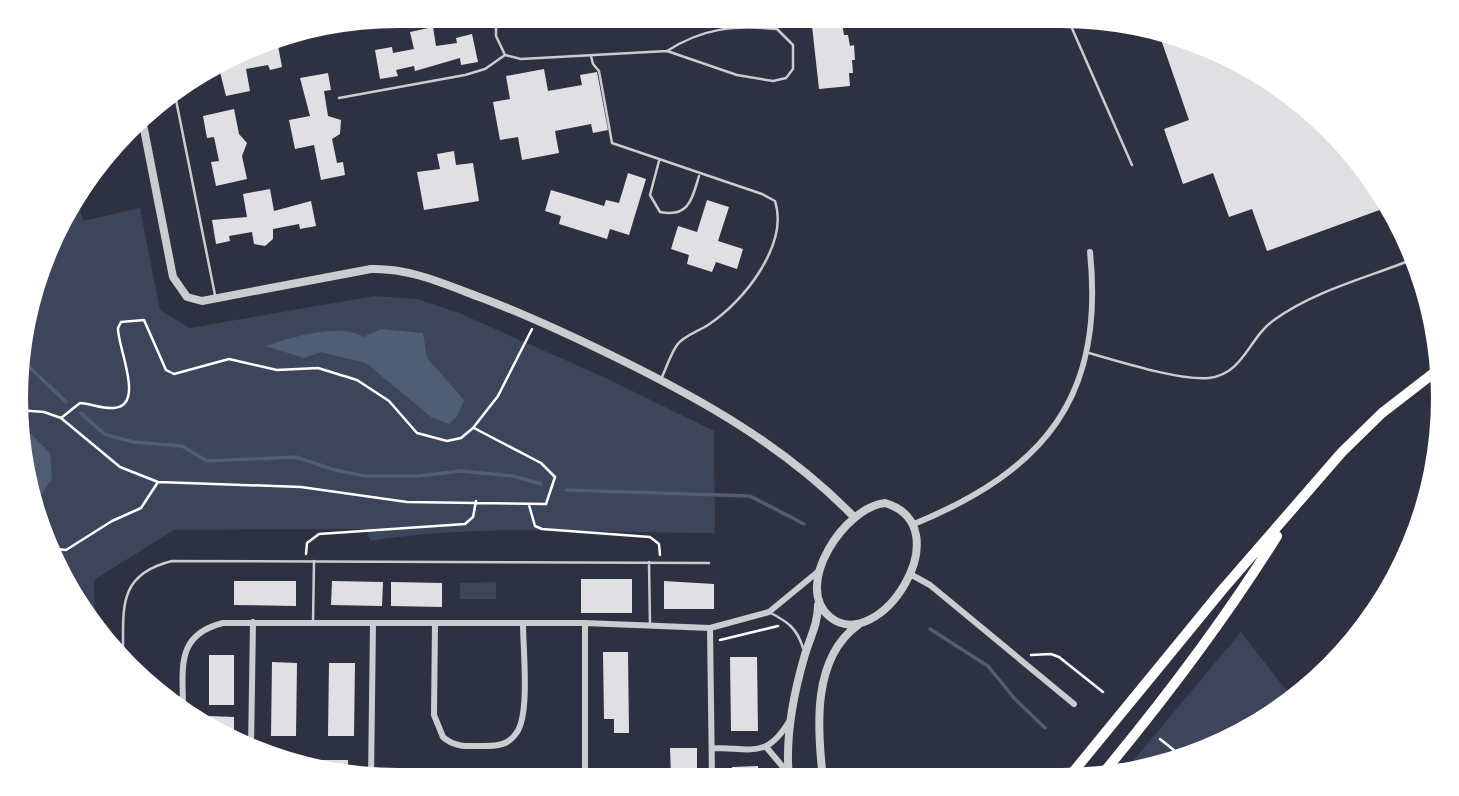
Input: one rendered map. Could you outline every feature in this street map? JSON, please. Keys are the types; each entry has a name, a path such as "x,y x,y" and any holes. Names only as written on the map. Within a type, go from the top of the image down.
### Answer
{"main road":[{"path":"1077,767 1223,589 1342,452 1382,413 1430,376"},
{"path":"1110,765 1151,716 1237,600 1292,512"}],"street":[{"path":"144,129 173,277 187,297 202,301 350,271 394,268 418,273 537,320 661,379 723,413 823,485 854,517"},
{"path":"915,524 956,506 1011,472 1058,421 1088,353 1094,290 1090,252"},
{"path":"789,768 791,718 805,653 815,631 820,570 828,550 854,517 863,509 885,503 899,507 915,524 918,548 910,574 899,593 884,611 859,625 839,642 831,658 822,692 819,727 823,768"},
{"path":"183,698 183,662 187,644 209,626 253,622 586,623 710,628 769,612 820,570"},
{"path":"910,574 930,585 1074,704"},
{"path":"818,602 835,621 859,625"},
{"path":"251,738 253,622"},
{"path":"371,767 373,623"},
{"path":"435,623 434,715 437,729 449,743 471,746 506,744 521,726 523,624"},
{"path":"585,768 586,623"},
{"path":"710,628 712,768"},
{"path":"712,748 767,748 778,741 791,718"},
{"path":"767,748 783,768"}],"lane":[{"path":"496,28 496,36 505,55"},
{"path":"667,51 691,35 731,28"},
{"path":"339,98 466,75 485,69 505,55 521,59 549,55 592,56 667,51 737,75 773,82 786,78 793,69 793,45 777,29 765,28"},
{"path":"1072,28 1132,165"},
{"path":"592,56 593,64 599,71 612,143 775,201 780,215 767,261 743,296 710,324 678,343 661,379"},
{"path":"176,102 215,298"},
{"path":"659,161 650,195 660,212 672,215 684,212 700,174"},
{"path":"1088,353 1157,372 1208,378 1235,369 1272,321 1282,315 1314,298 1405,262"},
{"path":"123,646 125,603 134,580 150,566 172,561 709,562"},
{"path":"313,623 314,561"},
{"path":"649,562 650,625"},
{"path":"769,612 789,622 798,631 805,653"}],"path":[{"path":"61,418 80,403 117,409 123,405 129,396 130,385 118,328 121,321 144,320 166,370 174,374 229,359 277,370 318,368 358,380 389,401 417,433 447,441 461,438 474,428 498,397 537,320"},
{"path":"29,411 44,412 61,418 120,467 158,482 301,487 407,502 546,504 555,477 541,463 474,428"},
{"path":"60,549 66,550 112,521 141,508 158,482"},
{"path":"305,561 307,543 319,534 464,523 473,517 476,501"},
{"path":"528,505 535,526 542,529 656,540 660,562"},
{"path":"710,640 743,635 770,625 784,628"},
{"path":"1021,658 1040,654 1059,657 1103,692"},
{"path":"1160,739 1174,750"}],"shaded area":[{"path":"140,208 160,310 190,328 374,296 418,299 459,313 608,379 714,431 715,533 542,530 455,532 371,541 365,529 174,530 94,580 95,610 66,562 48,517 35,470 28,398 31,350 41,302 56,256 80,209 83,221"},
{"path":"381,329 423,333 427,358 464,400 458,415 449,424 431,417 366,363 321,352 304,358 265,346 328,331 342,331 363,337"},
{"path":"30,434 50,453 52,479 41,494"},
{"path":"496,582 496,599 460,599 460,583"},
{"path":"1241,632 1287,691 1267,706 1203,740 1133,761"}],"building":[{"path":"433,28 436,46 457,43 456,38 472,34 478,62 461,65 460,58 415,71 414,66 396,70 398,76 380,79 375,50 392,47 393,53 414,49 410,32"},
{"path":"812,28 843,28 844,35 848,35 850,46 854,45 855,60 852,60 853,73 849,73 850,86 819,89"},
{"path":"1162,43 1225,66 1286,104 1323,136 1339,154 1369,192 1379,210 1267,251 1252,209 1229,217 1213,173 1183,184 1164,129 1189,120"},
{"path":"279,48 282,67 270,70 268,65 246,69 250,91 226,96 220,74"},
{"path":"544,69 548,91 582,85 580,75 597,72 608,130 593,133 591,124 555,131 559,153 522,160 518,137 500,140 493,102 510,99 506,76"},
{"path":"328,73 331,90 324,91 328,116 341,120 340,134 332,139 337,163 343,162 345,175 321,180 314,145 295,149 289,120 310,116 300,78"},
{"path":"234,109 239,134 247,143 242,156 247,179 216,186 211,162 219,161 214,137 207,138 203,116"},
{"path":"454,151 456,165 473,163 479,201 424,210 417,172 440,169 437,154"},
{"path":"628,173 646,179 629,235 610,229 607,239 559,224 561,216 545,211 551,190 604,206 606,200 619,203"},
{"path":"270,189 274,211 311,201 316,226 300,229 299,224 273,229 273,239 265,246 254,244 252,232 229,236 230,241 216,244 212,220 247,217 243,194"},
{"path":"707,200 729,207 718,241 743,249 737,269 716,262 712,272 687,264 689,255 671,249 678,226 697,232"},
{"path":"581,579 632,579 632,613 581,613"},
{"path":"234,581 296,581 296,606 234,605"},
{"path":"332,581 383,582 382,606 331,605"},
{"path":"664,581 714,584 714,609 664,609"},
{"path":"391,582 442,583 442,607 391,606"},
{"path":"603,652 628,652 629,733 614,733 614,719 604,719"},
{"path":"209,655 234,655 234,705 209,705"},
{"path":"730,657 757,657 758,731 731,731"},
{"path":"272,662 297,663 296,736 271,736"},
{"path":"329,663 355,663 354,736 328,736"},
{"path":"210,716 234,717 234,730"},
{"path":"670,748 697,748 697,768 671,768"},
{"path":"322,760 348,760 348,765"},
{"path":"758,766 758,768 732,768"}],"waterway":[{"path":"30,367 66,402"},
{"path":"81,413 104,434 133,442 182,446 207,461 296,457 335,470 365,476 419,476 461,471 513,476 541,484"},
{"path":"566,490 750,496 804,524"},
{"path":"930,629 988,666 1014,698 1045,728"}]}
